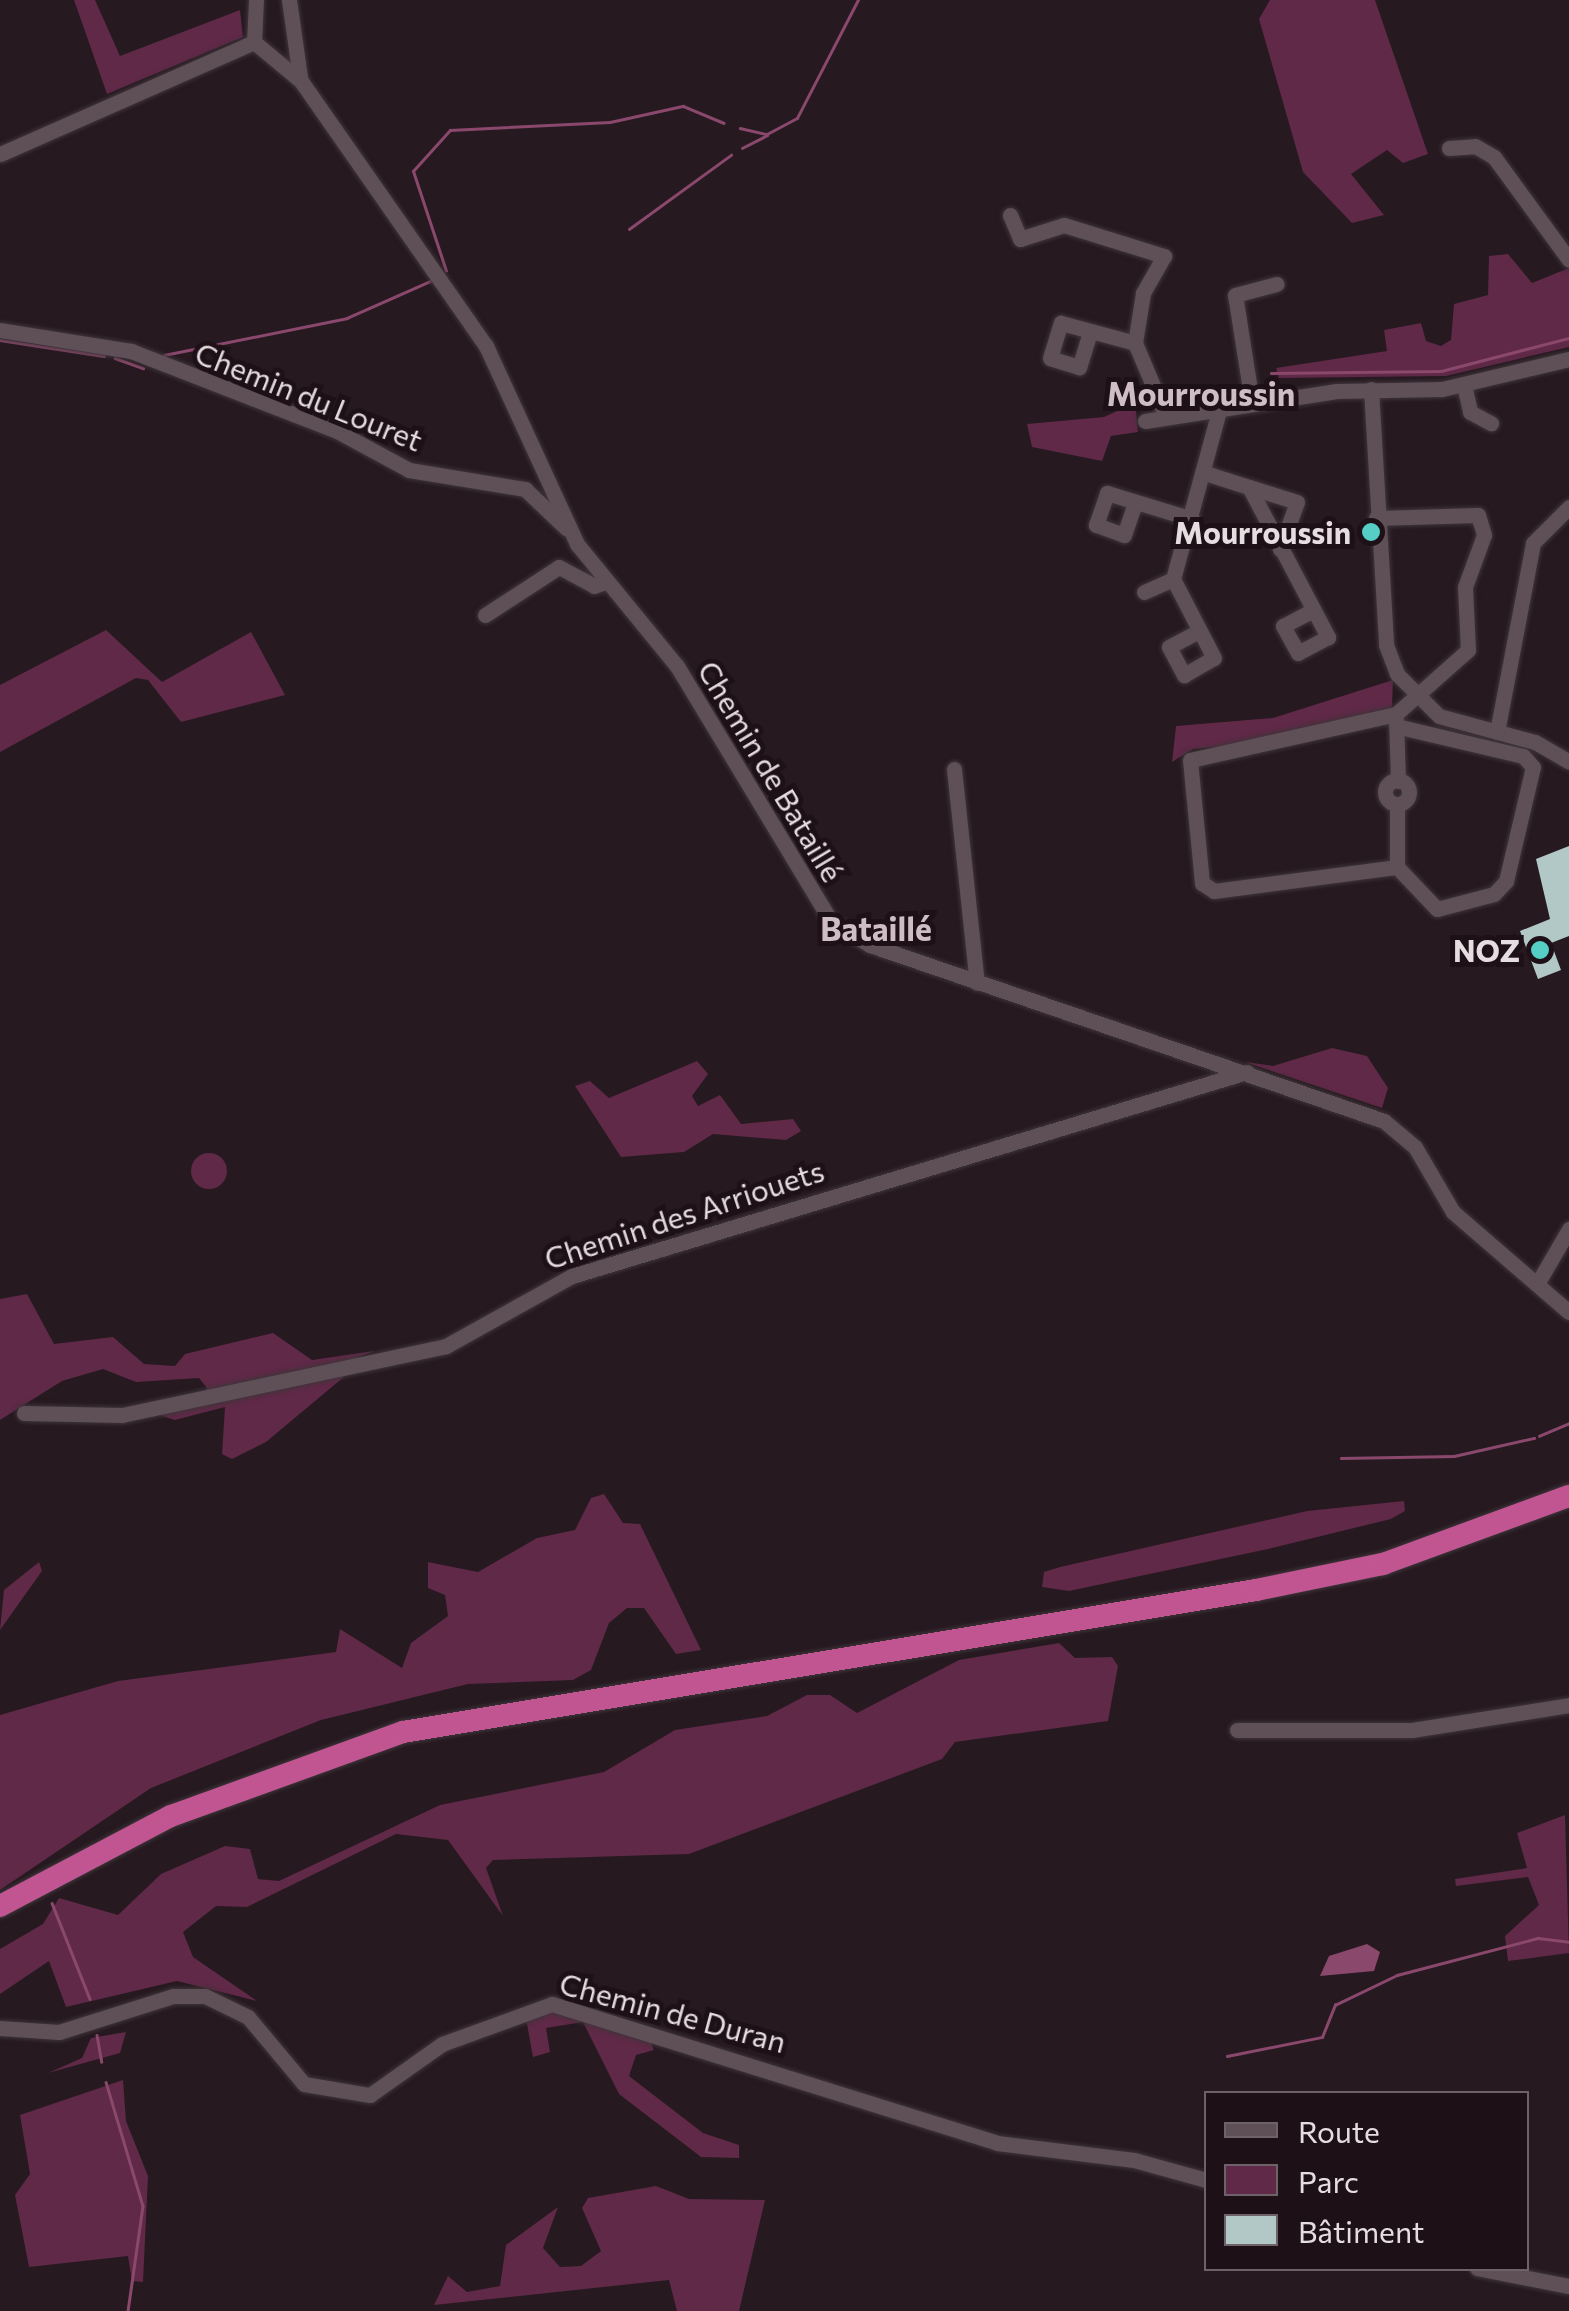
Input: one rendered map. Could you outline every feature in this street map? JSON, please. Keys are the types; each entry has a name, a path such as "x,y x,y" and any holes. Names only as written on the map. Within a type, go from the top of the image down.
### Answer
{"highway":[{"path":"0,1906 171,1816 403,1732 1256,1590 1383,1564 1569,1496"}],"street":[{"path":"0,154 254,42 256,0"},
{"name":"Chemin de Bataillé","path":"289,0 300,81"},
{"name":"Chemin de Bataillé","path":"254,42 300,81 486,346 577,544 677,666 831,921 854,939 1247,1072 1394,1128 1453,1212 1569,1312"},
{"path":"1448,148 1474,146 1494,157 1569,260"},
{"path":"1010,214 1020,240 1064,225 1160,251 1165,268 1143,293 1135,344 1165,414"},
{"path":"1252,402 1235,295 1276,284"},
{"name":"Chemin du Louret","path":"0,330 131,351 335,430 409,470 525,490 548,502 577,544"},
{"path":"1090,332 1135,344"},
{"path":"1145,421 1165,414 1220,410 1252,402 1371,389 1464,386 1569,359"},
{"path":"1464,386 1470,412 1490,423"},
{"path":"1371,389 1386,645 1412,693 1439,716 1496,732 1569,762"},
{"path":"1199,631 1173,580 1220,410"},
{"path":"1205,473 1297,502 1280,549"},
{"path":"1249,487 1313,610"},
{"path":"1135,503 1192,519"},
{"path":"1496,732 1533,543 1569,507"},
{"path":"1376,518 1463,508 1482,524 1465,587 1468,650 1412,693 1396,720 1398,780 1409,792 1397,804 1398,866 1437,909 1494,894 1506,881 1534,776 1523,756 1396,720 1208,750 1186,767 1198,876 1207,888 1398,866"},
{"path":"485,615 560,567 594,586 605,582"},
{"path":"1144,592 1173,580"},
{"path":"954,769 977,983"},
{"name":"Chemin des Arriouets","path":"24,1414 122,1414 446,1346 572,1276 1247,1072"},
{"path":"1538,1284 1569,1229"},
{"path":"1236,1730 1404,1731 1569,1706"},
{"name":"Chemin de Duran","path":"0,2028 58,2032 173,1996 204,1996 248,2017 304,2084 370,2094 442,2044 552,2004 997,2143 1134,2160 1204,2179"},
{"path":"1492,2271 1569,2286"}],"green space":[{"path":"74,0 95,0 120,56 240,10 243,37 107,94"},
{"path":"1270,0 1375,0 1428,154 1403,163 1387,150 1351,174 1384,215 1352,223 1303,172 1259,19"},
{"path":"1508,254 1532,283 1569,268 1569,347 1446,376 1279,378 1276,368 1387,351 1384,330 1421,323 1426,341 1441,346 1451,340 1454,304 1488,295 1489,256"},
{"path":"1147,397 1136,410 1138,432 1111,436 1102,461 1032,447 1027,424 1104,417"},
{"path":"106,630 162,682 251,632 285,695 181,722 148,680 136,678 0,752 0,685"},
{"path":"1393,680 1392,707 1256,743 1193,749 1172,762 1176,726 1273,718"},
{"path":"1332,1048 1367,1056 1388,1088 1382,1108 1245,1062 1273,1066"},
{"path":"697,1061 708,1074 692,1096 698,1106 720,1095 741,1124 793,1119 801,1131 786,1140 713,1134 684,1152 621,1157 575,1086 590,1081 609,1098"},
{"path":"209,1153 222,1158 227,1171 222,1184 209,1189 196,1184 191,1171 196,1158"},
{"path":"27,1294 54,1344 113,1337 144,1364 175,1366 185,1354 273,1333 312,1360 374,1351 354,1359 351,1371 266,1442 232,1459 222,1454 225,1407 175,1420 156,1414 196,1405 207,1388 199,1378 136,1382 103,1369 62,1381 0,1420 0,1299"},
{"path":"604,1494 623,1523 640,1524 701,1650 676,1654 644,1608 627,1608 609,1623 591,1670 573,1680 468,1684 321,1720 151,1788 0,1890 0,1715 118,1681 336,1652 340,1629 402,1668 411,1643 448,1616 445,1595 428,1588 428,1562 478,1572 537,1538 575,1530 591,1498"},
{"path":"1404,1501 1405,1511 1391,1519 1268,1549 1069,1591 1042,1587 1044,1572 1060,1567 1307,1511"},
{"path":"39,1562 42,1571 0,1630 4,1590"},
{"path":"1059,1643 1075,1658 1112,1657 1118,1666 1108,1721 955,1742 942,1759 689,1854 493,1860 486,1868 503,1916 448,1840 396,1834 247,1907 216,1906 183,1932 193,1957 257,2001 177,1981 66,2007 49,1961 0,1994 0,1949 43,1924 59,1898 118,1915 161,1874 225,1846 250,1849 258,1879 279,1881 440,1805 604,1772 675,1730 767,1716 807,1695 830,1695 857,1713 959,1660"},
{"path":"1565,1815 1569,1953 1508,1961 1505,1936 1539,1905 1528,1877 1456,1886 1455,1879 1527,1868 1517,1833"},
{"path":"542,2008 650,2041 654,2050 636,2055 629,2076 703,2133 739,2145 739,2158 701,2157 619,2094 583,2022 546,2028 550,2052 533,2057 525,2013"},
{"path":"126,2032 120,2053 48,2073 82,2058 91,2038"},
{"path":"123,2080 126,2121 148,2176 143,2282 132,2281 128,2256 29,2267 15,2195 30,2174 20,2115"},
{"path":"656,2186 689,2199 765,2200 739,2311 677,2311 669,2280 434,2305 448,2276 467,2292 500,2286 506,2245 558,2207 543,2248 560,2267 581,2266 601,2251 582,2208 588,2198"}],"shaded area":[{"path":"1367,1944 1380,1952 1374,1971 1320,1976 1329,1956"}],"building":[{"path":"1569,846 1569,936 1551,943 1561,970 1538,979 1520,931 1550,919 1536,859"}],"waterway":[{"path":"740,128 767,134 797,118 858,0"},
{"path":"446,271 413,171 450,130 610,122 683,106 724,123"},
{"path":"742,148 767,135"},
{"path":"629,229 731,155"},
{"path":"164,355 347,318 430,281"},
{"path":"1271,373 1441,371 1569,338"},
{"path":"0,340 104,356"},
{"path":"115,358 143,368"},
{"path":"1539,1436 1569,1423"},
{"path":"1341,1458 1454,1456 1534,1438"},
{"path":"52,1903 90,1999"},
{"path":"1227,2056 1322,2037 1335,2005 1397,1975 1538,1938 1569,1942"},
{"path":"97,2035 102,2062"},
{"path":"106,2082 143,2206 128,2311"}],"place":[{"name":"Mourroussin","path":"1371,532"},
{"name":"NOZ","path":"1540,950"}],"district":[{"name":"Mourroussin","path":"1201,393"},
{"name":"Bataillé","path":"876,928"}]}
